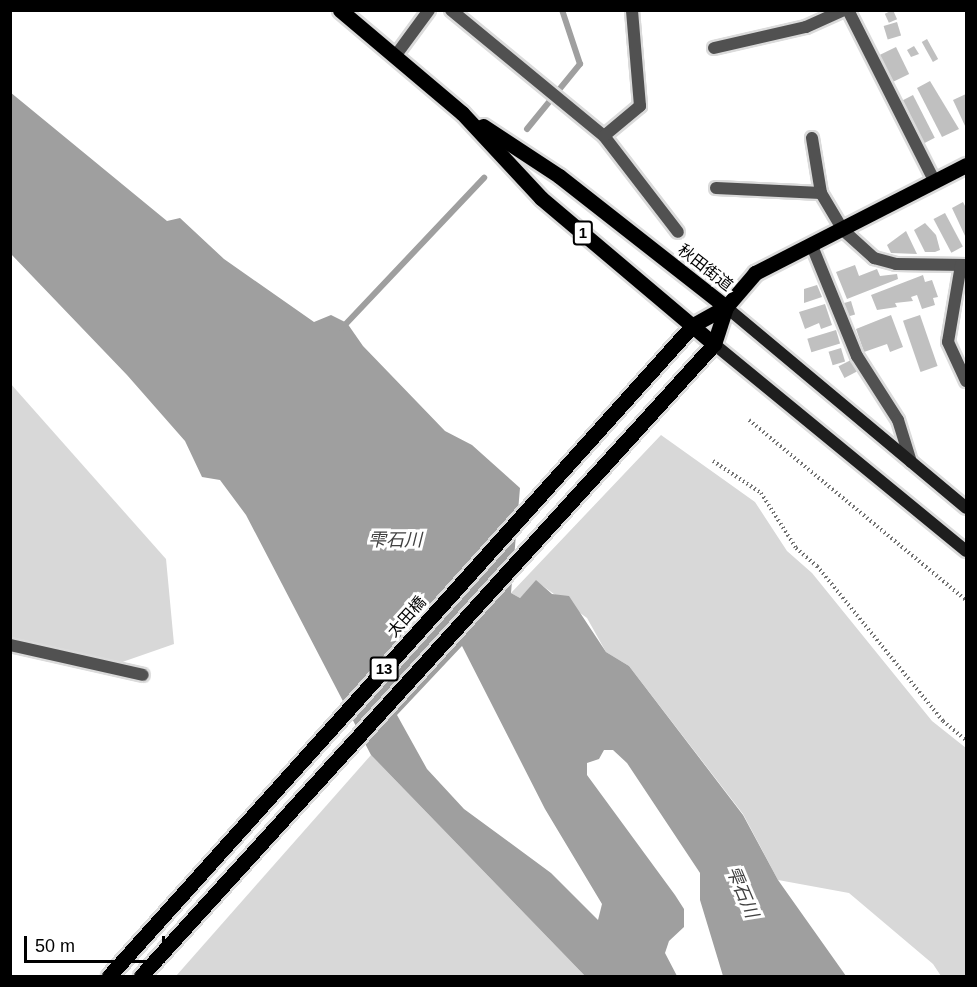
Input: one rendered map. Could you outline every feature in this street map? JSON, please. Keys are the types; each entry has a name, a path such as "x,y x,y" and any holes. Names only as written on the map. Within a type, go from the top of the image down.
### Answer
{"main road":[{"name":"秋田街道","path":"340,10 462,113 541,198 714,344"},
{"name":"秋田街道","path":"462,113 559,176 726,307 755,273 812,246 966,165"},
{"name":"13","path":"693,325 726,307"},
{"path":"714,344 726,307"},
{"name":"太田橋","path":"109,976 693,325"},
{"name":"13","path":"141,976 680,378 714,344"}],"street":[{"path":"396,55 429,10"},
{"path":"451,10 604,136 678,232"},
{"path":"604,136 640,106 632,10"},
{"path":"714,48 806,27 846,10 935,182"},
{"path":"812,138 821,193 843,230 874,258 896,264 964,265 948,342 961,354 966,381"},
{"path":"716,188 821,193"},
{"path":"812,246 857,356 898,420 911,462"},
{"path":"726,307 966,508"},
{"path":"714,344 966,551"},
{"path":"10,645 143,675"}],"path":[{"path":"750,420 966,600"},
{"path":"713,461 761,493 796,548 817,566 944,721 966,740"}],"shaded area":[{"path":"10,383 166,559 174,644 108,667 11,647"},
{"path":"661,435 755,502 787,551 812,573 932,721 966,748 966,976 941,976 933,964 849,893 778,880 743,814 629,666 606,652 587,618 536,581 520,598 511,593"},
{"path":"371,755 585,976 176,976"}],"water":[{"name":"雫石川","path":"10,92 167,221 180,218 224,259 314,322 331,315 347,323 363,346 445,431 472,445 520,488 511,593 520,598 536,580 552,594 569,596 606,652 629,666 743,815 778,880 846,976 723,976 700,900 700,873 627,763 613,750 604,750 599,759 587,763 587,775 684,909 684,927 669,941 665,953 677,976 585,976 371,755 246,515 220,480 202,477 185,441 127,375 11,254","holes":["462,646 545,809 602,904 598,920 551,873 464,809 427,769 397,715"]}],"building":[{"path":"893,10 897,19 889,23 885,14"},
{"path":"897,22 901,35 888,39 884,26"},
{"path":"927,39 938,59 933,62 922,42"},
{"path":"914,46 919,54 911,57 907,50"},
{"path":"896,47 909,74 891,83 878,56"},
{"path":"930,81 959,129 942,137 917,88"},
{"path":"966,94 966,128 953,100"},
{"path":"913,95 935,138 923,144 901,101"},
{"path":"963,202 966,208 966,238 952,208"},
{"path":"945,213 963,247 951,253 934,219"},
{"path":"925,223 936,235 940,250 925,252 914,230"},
{"path":"906,231 917,254 891,253 887,245"},
{"path":"855,265 859,276 877,269 880,276 897,274 898,279 847,299 836,272"},
{"path":"923,275 925,282 932,280 938,297 933,298 935,305 922,309 917,295 911,297 913,301 895,303 897,307 877,310 871,295"},
{"path":"817,285 822,297 804,303 804,289"},
{"path":"851,301 855,314 847,317 843,303"},
{"path":"825,304 832,325 821,329 819,323 805,329 799,312"},
{"path":"891,315 903,347 890,352 887,344 864,352 856,329"},
{"path":"920,315 938,366 921,372 903,321"},
{"path":"836,330 840,343 811,352 807,339"},
{"path":"841,348 845,361 833,365 829,352"},
{"path":"851,360 857,372 844,378 839,366"}],"waterway":[{"path":"527,129 580,64 562,10"},
{"path":"342,328 484,178"}]}
